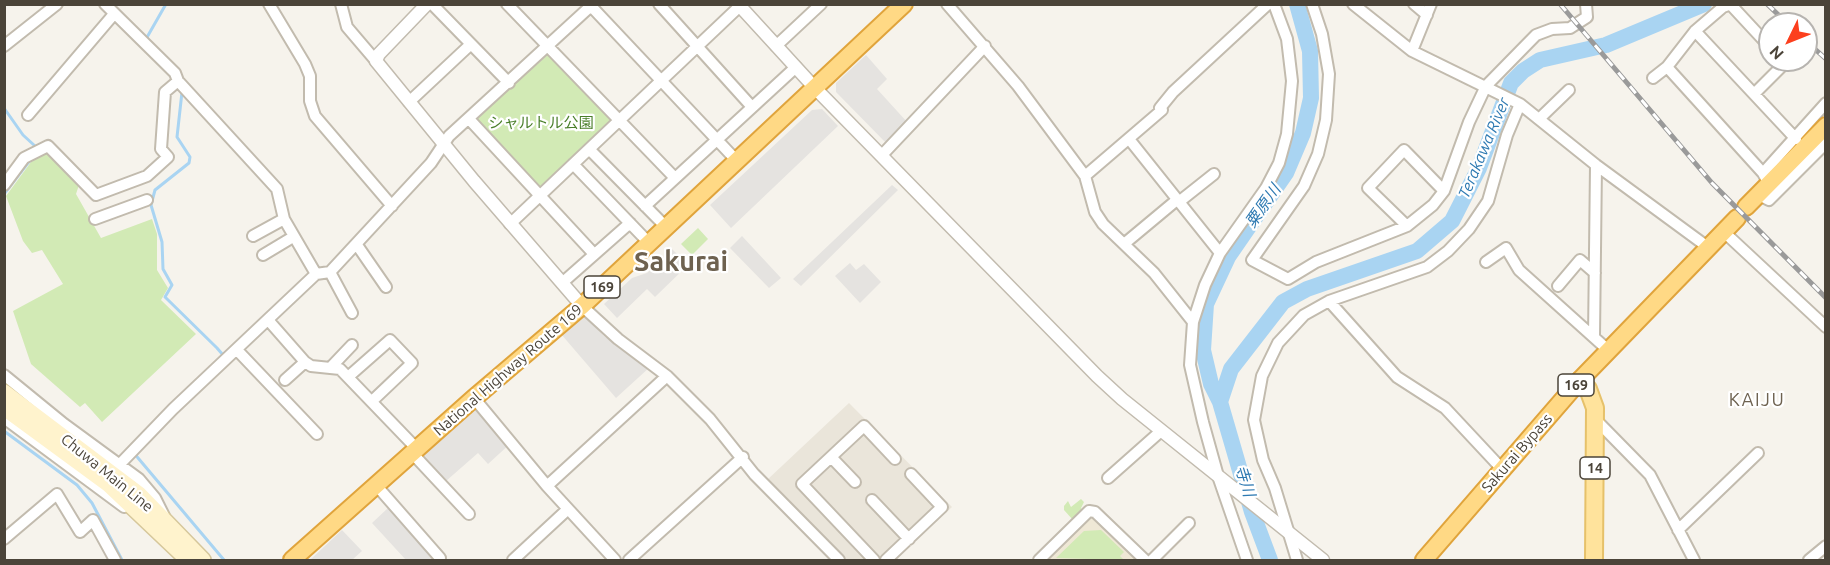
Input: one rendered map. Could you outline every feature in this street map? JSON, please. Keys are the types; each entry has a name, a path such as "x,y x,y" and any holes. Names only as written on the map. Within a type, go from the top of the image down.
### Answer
{"highway":[{"name":"National Highway Route 169","path":"292,561 474,398 582,306 904,4"},
{"name":"Sakurai Bypass","path":"1424,561 1580,380 1724,232 1763,184 1826,126"}],"main road":[{"name":"14","path":"1580,380 1592,397 1595,419 1594,561"},
{"name":"Chuwa Main Line","path":"4,392 126,483 188,561"},
{"name":"Chuwa Main Line","path":"4,408 109,485 202,561"}],"street":[{"path":"4,46 57,4"},
{"path":"105,4 175,73 182,84 277,189 284,219 316,274"},
{"path":"269,4 305,63 310,76 310,101 315,116 392,206"},
{"path":"341,4 347,27 561,284 618,339 667,376 743,457 754,474 835,559"},
{"path":"376,61 379,54 427,4"},
{"path":"432,4 509,82"},
{"path":"507,4 675,178"},
{"path":"659,4 752,107"},
{"path":"776,46 820,4"},
{"path":"947,4 986,46 1085,176 1095,212 1103,224 1154,273 1193,322"},
{"path":"1085,176 1162,110 1160,108 1173,92 1268,4"},
{"path":"1247,561 1220,478 1190,364 1193,322 1205,285 1220,253 1266,188 1279,163 1287,134 1292,81 1287,39 1274,4"},
{"path":"1312,4 1322,34 1329,74 1326,120 1318,154 1304,186 1252,260 1288,279 1316,262 1407,226 1433,205 1444,191 1469,122 1488,87 1536,35 1552,29 1570,28 1587,17 1586,4"},
{"path":"1353,4 1412,51 1518,103 1596,165 1709,248"},
{"path":"1412,51 1429,10 1414,4"},
{"path":"120,464 173,409 316,274 330,272 431,164 444,144 468,118 591,5 736,160"},
{"path":"510,224 740,5 814,87 1097,376 1161,431 1323,561"},
{"path":"1653,78 1667,67 1695,31 1723,7 1731,5 1758,34"},
{"path":"28,115 114,14"},
{"path":"1695,31 1796,139"},
{"path":"409,102 471,44"},
{"path":"882,155 986,46"},
{"path":"645,206 796,67"},
{"path":"1667,67 1763,184 1769,200 1826,143"},
{"path":"1754,94 1777,72"},
{"path":"4,185 24,158 48,146 96,195 147,176 168,157 161,149 165,92 182,84"},
{"path":"1539,119 1569,90"},
{"path":"1297,561 1263,460 1254,420 1262,376 1278,343 1304,315 1329,301 1427,267 1448,251 1469,229 1488,201 1518,103"},
{"path":"1763,184 1796,139 1826,104"},
{"path":"468,118 594,254"},
{"path":"1129,139 1220,253"},
{"path":"589,149 666,227"},
{"path":"1407,226 1368,188 1404,150 1444,191"},
{"path":"573,164 650,244"},
{"path":"1594,337 1596,165"},
{"path":"1124,244 1214,174"},
{"path":"128,183 135,204"},
{"path":"99,194 108,214"},
{"path":"95,219 147,200"},
{"path":"253,236 284,219"},
{"path":"561,284 630,223"},
{"path":"1724,232 1826,327"},
{"path":"263,255 293,237"},
{"path":"357,245 386,286"},
{"path":"1486,262 1506,248 1519,270 1608,350"},
{"path":"1558,286 1580,260 1595,273"},
{"path":"330,272 352,313"},
{"path":"1329,301 1397,377 1445,408 1502,469"},
{"path":"268,321 305,362 311,366 332,366 340,369 372,401 469,514"},
{"path":"348,377 390,340 412,363 372,401"},
{"path":"332,366 352,345"},
{"path":"237,350 317,434"},
{"path":"285,380 305,362"},
{"path":"4,375 64,424 139,479 155,498 163,527"},
{"path":"547,486 667,376"},
{"path":"474,398 547,486 615,561"},
{"path":"4,418 127,510 163,527"},
{"path":"1595,419 1650,475 1694,561"},
{"path":"874,561 802,484 864,426 895,459"},
{"path":"1108,478 1161,431"},
{"path":"1678,530 1758,453"},
{"path":"629,561 743,457"},
{"path":"831,457 855,482"},
{"path":"886,561 942,507 911,474"},
{"path":"376,485 440,558"},
{"path":"4,539 57,494 80,532 93,520 115,561"},
{"path":"872,500 909,539"},
{"path":"513,561 568,508"},
{"path":"1039,561 1089,511 1095,512 1145,561"},
{"path":"1152,561 1189,523"},
{"path":"1809,561 1826,546"}],"shaded area":[{"path":"866,55 887,79 877,89 908,123 888,145 836,92 836,83"},
{"path":"822,109 838,126 731,228 710,205 812,110"},
{"path":"892,185 898,190 801,286 793,279"},
{"path":"742,236 781,278 769,288 730,248"},
{"path":"672,249 688,265 655,297 647,289 617,318 604,304 632,278 647,273"},
{"path":"850,263 856,270 864,264 881,282 860,303 835,276"},
{"path":"584,315 604,336 650,367 616,398 561,334"},
{"path":"849,403 952,507 894,560 845,560 767,480"},
{"path":"478,407 511,443 488,464 478,453 446,481 423,455"},
{"path":"388,508 434,560 406,560 372,523"},
{"path":"1088,519 1095,519 1140,560 1045,560"},
{"path":"342,530 362,551 352,560 310,560"}],"green space":[{"name":"シャルトル公園","path":"551,52 613,118 538,190 477,123 477,117"},
{"path":"47,151 79,185 76,194 101,238 152,219 157,234 157,270 168,288 161,300 196,334 102,422 85,403 80,407 31,364 13,311 63,284 42,250 32,253 23,241 6,196 31,162"},
{"path":"698,228 708,239 692,255 681,244"},
{"path":"1081,499 1084,502 1081,508 1084,512 1073,520 1064,510 1064,506 1068,501 1071,507"},
{"path":"1101,530 1124,552 1120,556 1124,560 1056,558 1084,531"}],"waterway":[{"path":"146,39 166,4"},
{"name":"粟原川","path":"1270,560 1252,512 1220,402 1211,384 1203,350 1206,304 1228,257 1286,173 1303,133 1311,98 1310,51 1297,4"},
{"name":"Terakawa River","path":"1220,402 1231,369 1283,302 1307,289 1417,251 1452,221 1479,168 1511,83 1523,71 1540,60 1606,45 1704,4"},
{"path":"182,92 177,137 190,157 189,163 155,190 151,205 162,242 163,269 172,285 165,297 217,348 223,355 220,358"},
{"path":"4,108 23,135 35,146"},
{"path":"4,194 31,159"},
{"path":"4,431 77,485 92,503 122,560"},
{"path":"133,452 224,560"}],"railway":[{"path":"1560,4 1712,183 1826,298"},
{"path":"1767,4 1775,12"},
{"path":"1818,52 1826,59"}],"district":[{"name":"Sakurai","path":"681,262"},
{"name":"KAIJU","path":"1757,400"}],"water label":[{"name":"寺川","path":"1245,481"}]}
